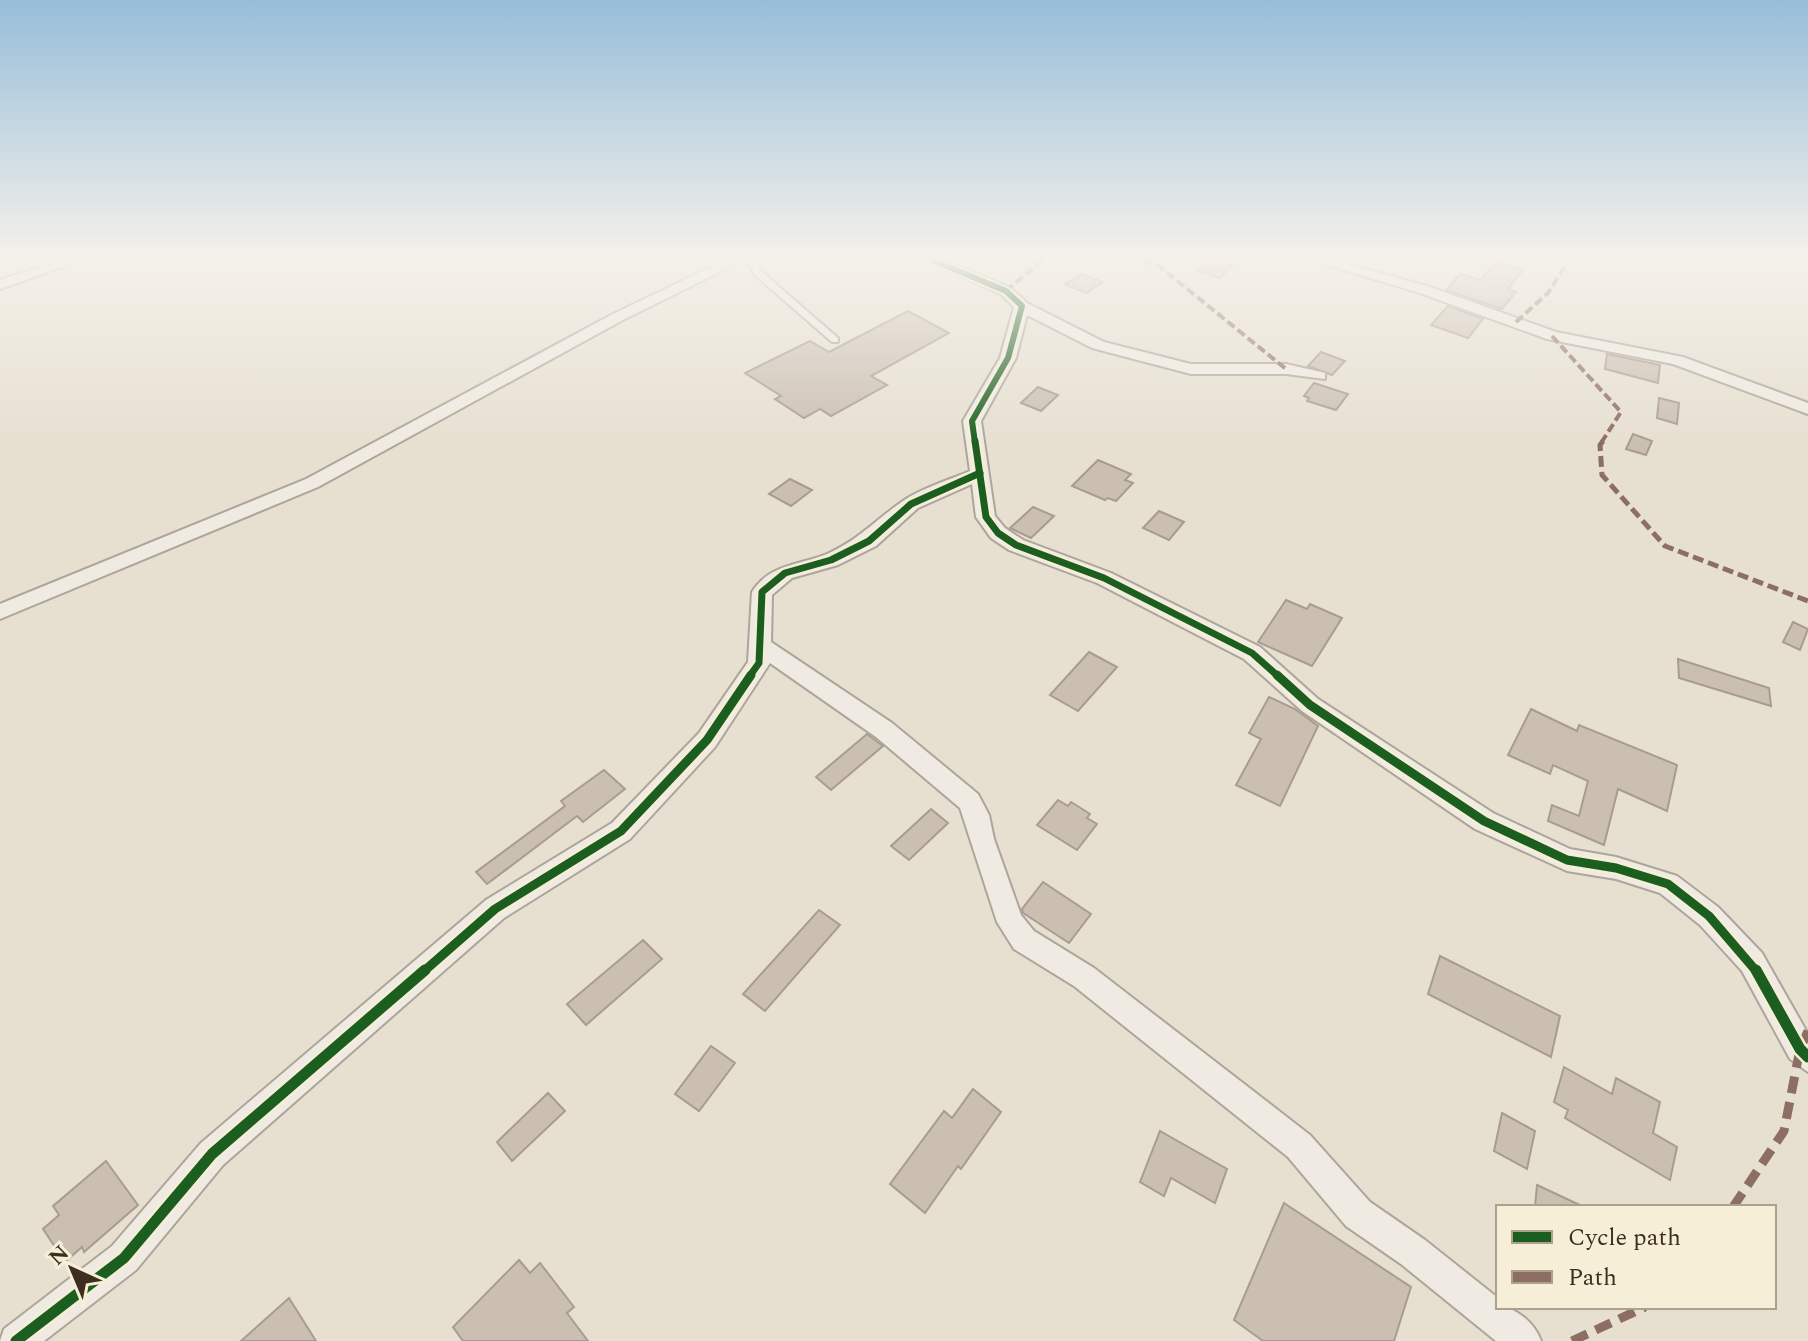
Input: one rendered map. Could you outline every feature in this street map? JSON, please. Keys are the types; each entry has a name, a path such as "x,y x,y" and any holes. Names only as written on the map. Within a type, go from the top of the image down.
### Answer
{"street":[{"path":"0,612 312,483 615,319"},
{"path":"1019,319 1008,358 972,421 986,517 998,533 1016,545 1104,578 1252,653 1310,705 1484,821 1567,860 1616,868 1668,884 1709,916 1752,962 1800,1049 1808,1057"},
{"path":"1047,319 1098,345 1191,369 1286,369 1319,376"},
{"path":"1504,319 1552,336 1677,360 1808,409"},
{"path":"16,1341 124,1258 212,1154 495,909 621,831 707,740 759,663 762,592 785,573 831,560 869,541 911,504 980,473"},
{"path":"762,647 884,730 969,801 977,815 981,839 1004,909 1024,940 1084,977 1299,1146 1358,1214 1413,1252 1524,1341"}],"lane":[{"path":"810,319 835,340"}],"building":[{"path":"893,319 922,319 949,333 871,376 887,385 831,416 820,409 804,418 775,399 781,396 745,373 810,341 829,352"},
{"path":"1437,319 1483,319 1468,338 1431,325"},
{"path":"1321,352 1345,361 1332,375 1308,366"},
{"path":"1607,354 1660,365 1658,383 1605,369"},
{"path":"1314,383 1348,394 1336,410 1307,401 1309,398 1304,396"},
{"path":"1038,387 1058,395 1041,411 1021,403"},
{"path":"1659,398 1679,403 1677,424 1657,418"},
{"path":"1633,434 1652,441 1646,455 1626,449"},
{"path":"1098,460 1131,474 1125,480 1133,483 1116,501 1105,500 1072,486"},
{"path":"790,479 812,490 791,506 769,494"},
{"path":"1033,507 1054,516 1031,538 1010,528"},
{"path":"1159,511 1184,522 1169,540 1143,528"},
{"path":"1286,600 1307,609 1310,604 1342,618 1312,666 1258,642"},
{"path":"1793,622 1808,629 1800,650 1783,642"},
{"path":"1089,652 1117,667 1078,711 1050,695"},
{"path":"1678,659 1769,688 1771,706 1679,678"},
{"path":"1269,697 1295,709 1318,726 1280,806 1236,785 1261,739 1249,733"},
{"path":"1531,709 1577,731 1579,725 1677,765 1667,811 1618,789 1604,845 1548,821 1552,805 1579,816 1588,781 1553,765 1550,774 1508,755"},
{"path":"867,734 883,746 831,790 816,777"},
{"path":"604,770 625,789 583,822 577,816 487,884 476,872 565,806 561,801"},
{"path":"1058,800 1068,806 1071,802 1090,814 1087,818 1097,824 1077,850 1037,825"},
{"path":"931,809 948,823 909,860 891,846"},
{"path":"1043,882 1091,914 1069,943 1023,913 1022,909"},
{"path":"819,910 840,925 765,1011 743,994"},
{"path":"643,940 662,959 586,1025 567,1004"},
{"path":"1440,956 1560,1016 1551,1057 1428,994"},
{"path":"711,1046 735,1063 699,1111 675,1094"},
{"path":"1564,1067 1612,1094 1616,1078 1660,1102 1653,1133 1677,1147 1670,1180 1565,1118 1568,1110 1554,1102"},
{"path":"973,1089 1001,1112 925,1213 890,1184 944,1111 952,1118"},
{"path":"548,1093 565,1111 512,1161 497,1142"},
{"path":"1502,1113 1535,1131 1527,1169 1494,1151"},
{"path":"1160,1131 1227,1169 1215,1203 1171,1178 1164,1196 1140,1182"},
{"path":"106,1161 138,1205 84,1252 82,1247 65,1262 43,1229 59,1215 53,1206"},
{"path":"1537,1185 1580,1205 1535,1205"},
{"path":"1284,1203 1411,1287 1394,1341 1263,1341 1234,1320"},
{"path":"519,1260 530,1273 540,1263 574,1307 567,1313 588,1341 463,1341 453,1327"},
{"path":"289,1298 316,1341 241,1341"}],"marked path":[{"path":"1224,319 1286,369"},
{"path":"1516,322 1520,319"},
{"path":"1552,336 1621,412 1600,445 1602,475 1665,546 1808,601"},
{"path":"1734,1205 1784,1131 1800,1049 1808,1031"},
{"path":"1572,1341 1641,1309"}],"cycle path":[{"path":"1019,319 1008,358 972,421 986,517 998,533 1016,545 1104,578 1252,653 1310,705 1484,821 1567,860 1616,868 1668,884 1709,916 1752,962 1800,1049 1808,1057"},
{"path":"16,1341 124,1258 212,1154 495,909 621,831 707,740 759,663 762,592 785,573 831,560 869,541 911,504 980,473"}]}
